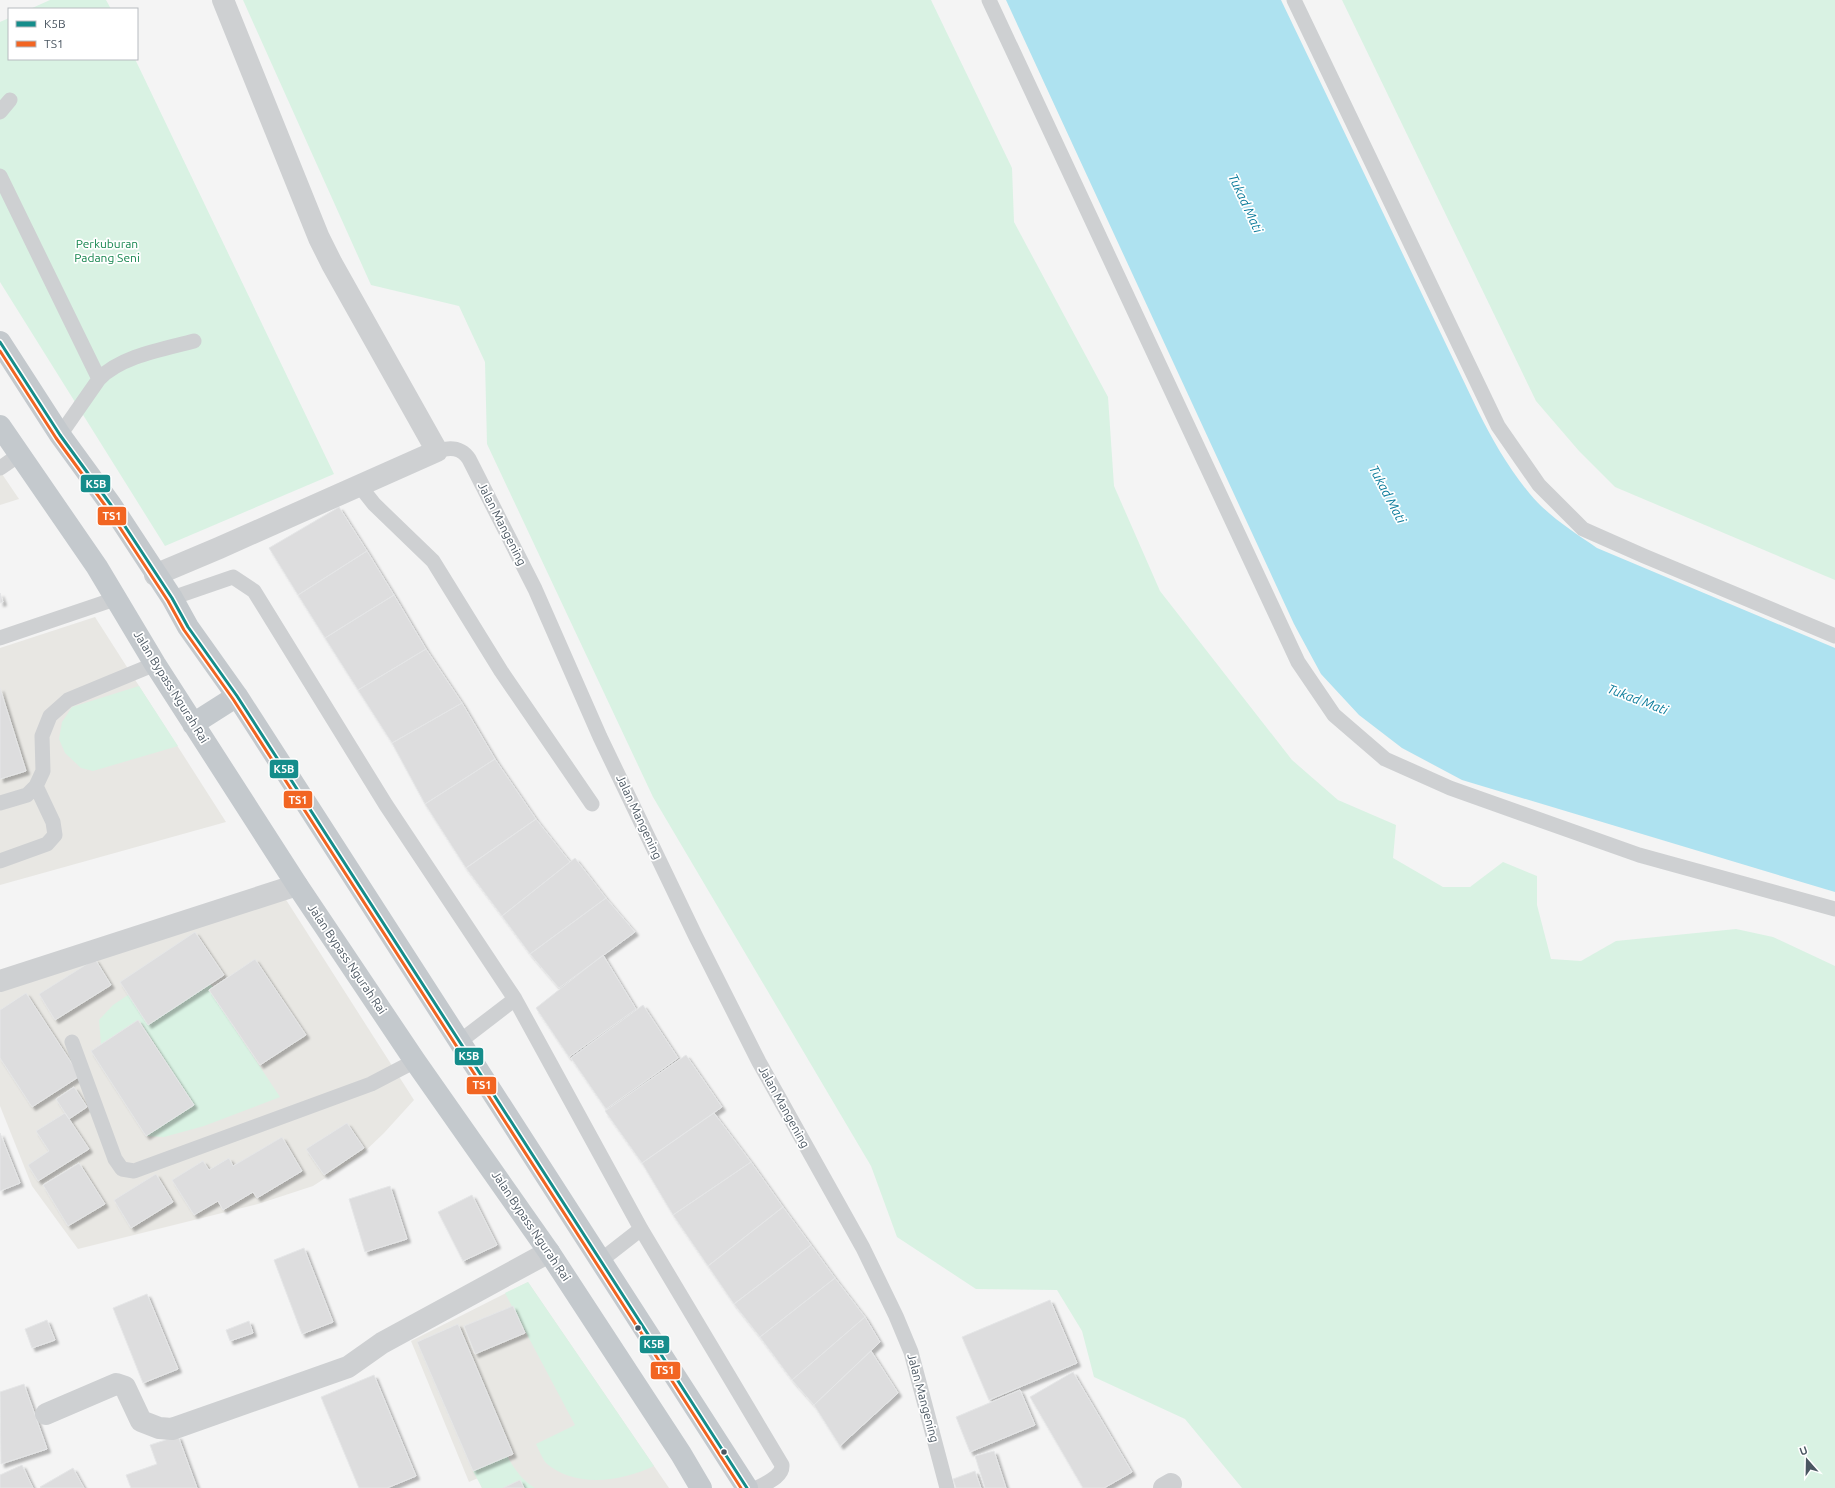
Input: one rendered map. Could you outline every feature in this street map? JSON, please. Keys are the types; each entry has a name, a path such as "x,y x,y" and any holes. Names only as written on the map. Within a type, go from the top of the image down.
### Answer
{"highway":[{"path":"0,342 60,436 110,505 155,575 172,598 188,627 237,696 747,1488"},
{"name":"Jalan Bypass Ngurah Rai","path":"0,426 19,456 97,567 155,664 297,885 415,1061 549,1252 681,1454 701,1488"},
{"path":"193,724 237,696"}],"street":[{"path":"223,0 319,238 332,264 437,451"},
{"name":"Jalan Mangening","path":"155,575 437,451"},
{"path":"0,981 297,885"},
{"path":"46,1414 116,1384 125,1387 141,1421 159,1428 172,1429 348,1367 382,1343 549,1252"}],"lane":[{"path":"989,0 1298,662 1334,715 1385,759 1450,788 1639,855 1835,909"},
{"path":"1294,0 1498,426 1539,485 1583,529 1835,636"},
{"path":"0,112 10,100"},
{"path":"0,176 99,379"},
{"path":"60,436 99,379 114,366 148,353 194,341"},
{"name":"Jalan Mangening","path":"437,451 454,448 462,450 469,459 535,589 600,737 696,937 759,1062 863,1248 896,1316 911,1352 947,1488"},
{"path":"0,468 19,456"},
{"path":"359,485 374,504 433,561 501,671 592,804"},
{"path":"172,598 233,577 254,591 386,805 515,999 641,1229 782,1465 780,1474 757,1488"},
{"path":"0,638 115,599"},
{"path":"0,803 27,795 36,786 43,771 42,736 50,716 68,700 155,664"},
{"path":"0,861 47,844 55,835 53,822 36,786"},
{"path":"459,1042 515,999"},
{"path":"72,1042 115,1159 122,1169 134,1171 371,1084 415,1061"},
{"path":"600,1261 641,1229"}],"shaded area":[{"path":"0,471 19,499 0,505"},
{"path":"95,617 226,822 0,885 0,648"},
{"path":"283,895 414,1100 384,1133 361,1155 313,1186 258,1204 78,1249 32,1186 0,1106 0,990"},
{"path":"528,1282 669,1488 482,1488 478,1478 469,1482 411,1341"}],"green space":[{"path":"50,0 106,0 110,8 32,8"},
{"path":"243,0 931,0 1012,168 1014,222 1108,397 1114,486 1160,591 1292,760 1338,800 1396,825 1393,858 1443,887 1470,887 1503,862 1537,876 1537,905 1551,959 1581,961 1616,941 1736,929 1773,937 1835,966 1835,1488 1242,1488 1185,1419 1094,1377 1082,1331 1057,1290 976,1289 897,1237 871,1166 653,797 487,444 485,362 459,306 371,285"},
{"path":"1342,0 1835,0 1835,580 1615,487 1579,451 1536,401"},
{"name":"Perkuburan Padang Seni","path":"8,18 8,60 135,60 334,474 165,546 0,282 0,22"},
{"path":"139,686 178,746 93,771 81,768 65,753 59,739 62,722 72,707"},
{"path":"210,984 213,987 209,990 280,1097 204,1126 164,1137 146,1136 194,1105 139,1020 101,1044 99,1020 113,1005 128,995"},
{"path":"528,1282 654,1466 627,1476 598,1480 570,1476 558,1471 546,1463 536,1444 575,1425 505,1293"},
{"path":"507,1456 526,1482 535,1488 482,1488 473,1471"}],"water":[{"name":"Tukad Mati","path":"1006,0 1281,0 1478,411 1515,475 1530,494 1553,517 1597,548 1835,648 1835,892 1462,780 1402,748 1359,715 1321,674 1294,624"}],"building":[{"path":"339,507 367,551 298,595 269,548"},
{"path":"367,551 394,595 325,638 298,595"},
{"path":"0,593 3,602 0,603"},
{"path":"394,595 426,649 358,690 325,638"},
{"path":"426,649 462,703 392,743 358,690"},
{"path":"0,688 26,771 0,779"},
{"path":"462,703 495,759 425,804 392,743"},
{"path":"495,759 536,819 466,868 425,804"},
{"path":"536,819 570,862 502,916 466,868"},
{"path":"575,858 606,898 530,954 502,916"},
{"path":"606,898 635,932 559,988 530,954"},
{"path":"195,932 224,975 148,1025 120,982"},
{"path":"603,955 636,1009 569,1057 536,1008"},
{"path":"95,959 111,985 55,1020 39,994"},
{"path":"255,959 306,1035 260,1065 209,990"},
{"path":"26,993 80,1076 32,1107 0,1058 0,1010"},
{"path":"643,1005 678,1058 606,1109 571,1058"},
{"path":"138,1020 194,1105 146,1136 91,1051"},
{"path":"686,1055 722,1107 642,1163 605,1111"},
{"path":"74,1087 87,1107 69,1119 56,1099"},
{"path":"65,1113 89,1149 38,1181 28,1165 49,1151 36,1131"},
{"path":"714,1113 751,1162 673,1215 642,1163"},
{"path":"347,1123 364,1148 324,1175 306,1149"},
{"path":"0,1133 20,1183 0,1191"},
{"path":"282,1137 302,1171 257,1198 253,1192 223,1210 218,1201 194,1215 172,1180 203,1161 209,1170 229,1158 233,1166"},
{"path":"751,1162 783,1207 708,1266 673,1215"},
{"path":"79,1163 105,1204 68,1226 43,1185"},
{"path":"156,1174 173,1202 131,1228 114,1200"},
{"path":"390,1186 407,1239 365,1252 349,1199"},
{"path":"472,1195 497,1245 463,1261 438,1212"},
{"path":"783,1207 811,1245 734,1304 708,1266"},
{"path":"811,1245 835,1278 760,1337 734,1304"},
{"path":"304,1248 333,1322 302,1334 274,1260"},
{"path":"835,1278 865,1317 792,1380 760,1337"},
{"path":"147,1294 178,1369 143,1383 113,1308"},
{"path":"1050,1300 1077,1363 989,1400 962,1337"},
{"path":"513,1306 525,1333 475,1354 464,1326"},
{"path":"865,1317 880,1342 814,1405 792,1380"},
{"path":"47,1320 55,1340 32,1348 25,1329"},
{"path":"249,1321 253,1333 230,1341 226,1330"},
{"path":"458,1324 513,1454 473,1471 417,1342"},
{"path":"871,1351 898,1393 840,1446 814,1405"},
{"path":"1073,1372 1132,1472 1104,1488 1083,1488 1030,1397"},
{"path":"374,1375 416,1476 387,1488 359,1488 321,1397"},
{"path":"24,1384 47,1449 1,1464 0,1392"},
{"path":"1020,1390 1035,1425 970,1452 956,1417"},
{"path":"178,1436 197,1488 131,1488 126,1475 157,1464 150,1445"},
{"path":"994,1451 1006,1488 985,1488 975,1456"},
{"path":"22,1465 33,1488 0,1488 0,1475"},
{"path":"73,1468 84,1488 40,1487"},
{"path":"975,1471 981,1488 956,1488 953,1479"},
{"path":"520,1480 524,1488 503,1488"}],"transit line":[{"name":"K5B","path":"0,342 60,435 111,505 172,598 188,627 237,696 747,1488"},
{"name":"TS1","path":"0,351 56,438 107,508 168,601 184,630 233,699 741,1488"}]}
